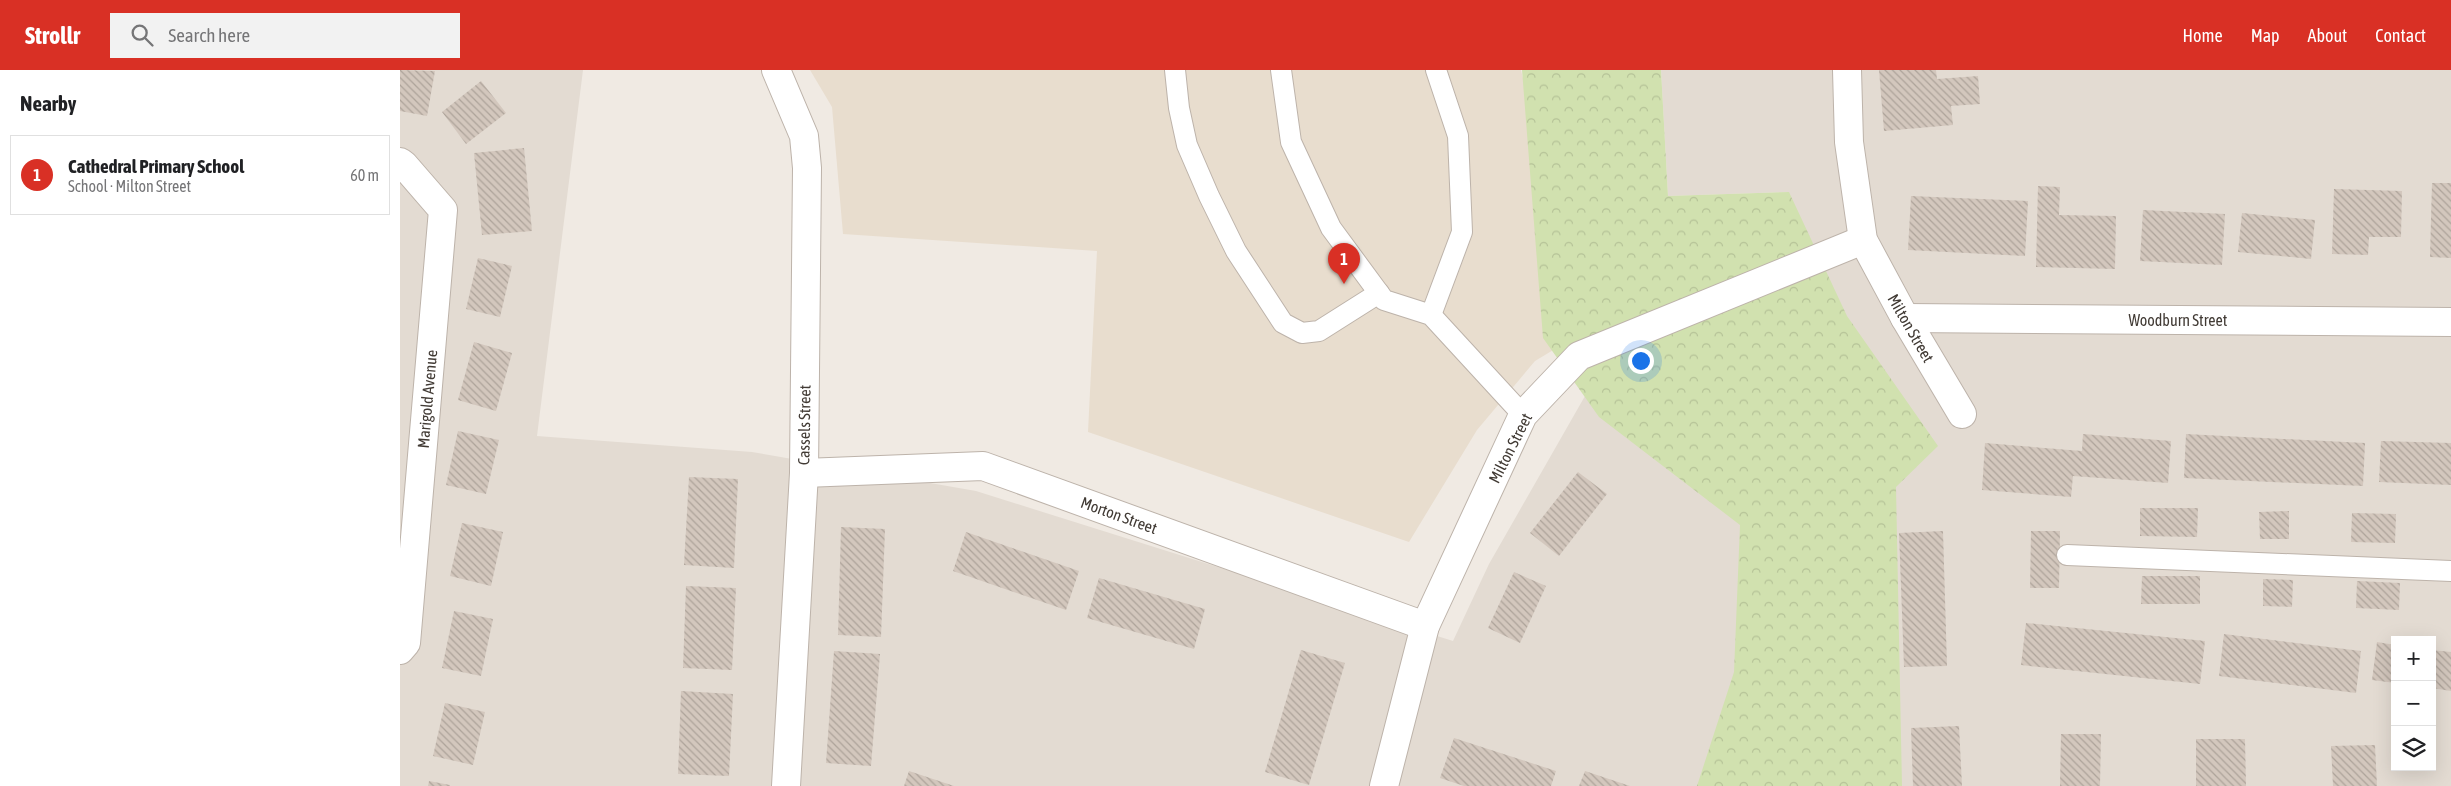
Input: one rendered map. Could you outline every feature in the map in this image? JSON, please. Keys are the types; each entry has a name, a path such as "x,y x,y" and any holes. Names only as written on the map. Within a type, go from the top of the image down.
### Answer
{"street":[{"name":"Cassels Street","path":"776,70 804,136 807,168 804,473 786,786"},
{"name":"Milton Street","path":"1847,70 1849,142 1863,240 1905,318 1962,414"},
{"name":"Marigold Avenue","path":"400,162 443,210 406,643 400,650"},
{"name":"Milton Street","path":"1384,786 1425,626 1523,415 1579,356 1863,240"},
{"name":"Woodburn Street","path":"1905,318 2451,322"},
{"name":"Morton Street","path":"804,473 983,466 1425,626"}],"lane":[{"path":"1175,70 1179,108 1188,145 1209,196 1236,251 1283,323 1302,333 1320,331 1379,293"},
{"path":"1280,70 1291,142 1330,228 1384,300 1431,315 1523,415"},
{"path":"1431,315 1462,232 1458,136 1436,70"},
{"path":"2067,556 2451,571"}],"shaded area":[{"path":"400,70 583,70 537,436 752,452 976,491 1453,641 1489,564 1585,396 1788,192 1668,196 1661,70 2451,70 2451,786 400,786"},
{"path":"810,70 1521,70 1551,199 1608,317 1535,361 1477,430 1409,542 1088,432 1097,251 843,234 832,107"}],"green space":[{"path":"1522,70 1661,70 1668,196 1789,192 1847,316 1938,446 1896,487 1902,786 1697,786 1734,672 1740,525 1599,417 1543,338"}],"building":[{"path":"400,70 435,71 427,116 400,111"},
{"path":"1879,70 1936,70 1937,79 1978,76 1980,104 1951,106 1953,125 1884,131"},
{"path":"481,81 506,113 466,144 442,112"},
{"path":"524,148 532,231 482,235 474,153"},
{"path":"2432,183 2451,183 2451,258 2430,257"},
{"path":"2038,186 2060,187 2059,215 2116,216 2115,269 2036,267"},
{"path":"2334,189 2402,191 2401,237 2369,237 2368,255 2332,254"},
{"path":"1911,196 2028,201 2025,256 1908,250"},
{"path":"2143,210 2225,214 2222,265 2140,261"},
{"path":"2242,213 2315,220 2311,259 2238,252"},
{"path":"478,258 512,266 500,317 466,309"},
{"path":"474,342 512,353 496,411 458,400"},
{"path":"458,431 499,440 486,494 446,485"},
{"path":"2083,434 2171,441 2168,483 2073,476 2071,497 1982,490 1985,443 2082,451"},
{"path":"2186,434 2365,443 2363,486 2184,478"},
{"path":"2381,441 2451,443 2451,485 2379,482"},
{"path":"1578,472 1607,494 1559,556 1530,533"},
{"path":"689,477 738,479 734,568 684,565"},
{"path":"2140,508 2198,508 2197,537 2140,536"},
{"path":"2289,511 2289,539 2260,539 2259,512"},
{"path":"2352,513 2396,514 2395,543 2351,542"},
{"path":"462,523 503,532 491,586 450,576"},
{"path":"841,527 885,529 881,637 838,635"},
{"path":"1943,531 1947,666 1904,667 1899,533"},
{"path":"2031,531 2060,531 2059,588 2030,588"},
{"path":"966,532 1079,571 1066,610 953,571"},
{"path":"1514,572 1546,586 1520,643 1488,628"},
{"path":"2142,576 2200,576 2200,604 2141,604"},
{"path":"1099,578 1205,609 1194,649 1087,618"},
{"path":"2263,579 2293,580 2292,607 2263,606"},
{"path":"2357,581 2400,583 2399,610 2356,608"},
{"path":"686,586 736,588 732,670 683,668"},
{"path":"454,611 493,619 481,676 442,668"},
{"path":"2026,623 2205,641 2200,684 2021,665"},
{"path":"2224,634 2361,651 2356,693 2219,676"},
{"path":"2377,642 2391,644 2391,682 2372,680"},
{"path":"1301,650 1345,663 1309,785 1265,772"},
{"path":"2436,650 2451,652 2451,691 2436,689"},
{"path":"834,651 880,654 871,766 826,763"},
{"path":"681,691 733,694 729,776 678,774"},
{"path":"445,703 485,712 473,765 433,756"},
{"path":"1959,726 1962,786 1913,786 1911,728"},
{"path":"2061,734 2101,734 2100,786 2060,786"},
{"path":"1454,738 1556,771 1551,786 1464,786 1440,778"},
{"path":"2196,739 2245,739 2246,786 2196,786"},
{"path":"2375,745 2377,786 2333,786 2331,746"},
{"path":"909,771 954,786 904,786"},
{"path":"1585,771 1630,786 1579,786"},
{"path":"429,781 450,785 450,786 428,786"}],"place":[{"name":"Cathedral Primary School","path":"1344,284"}]}
